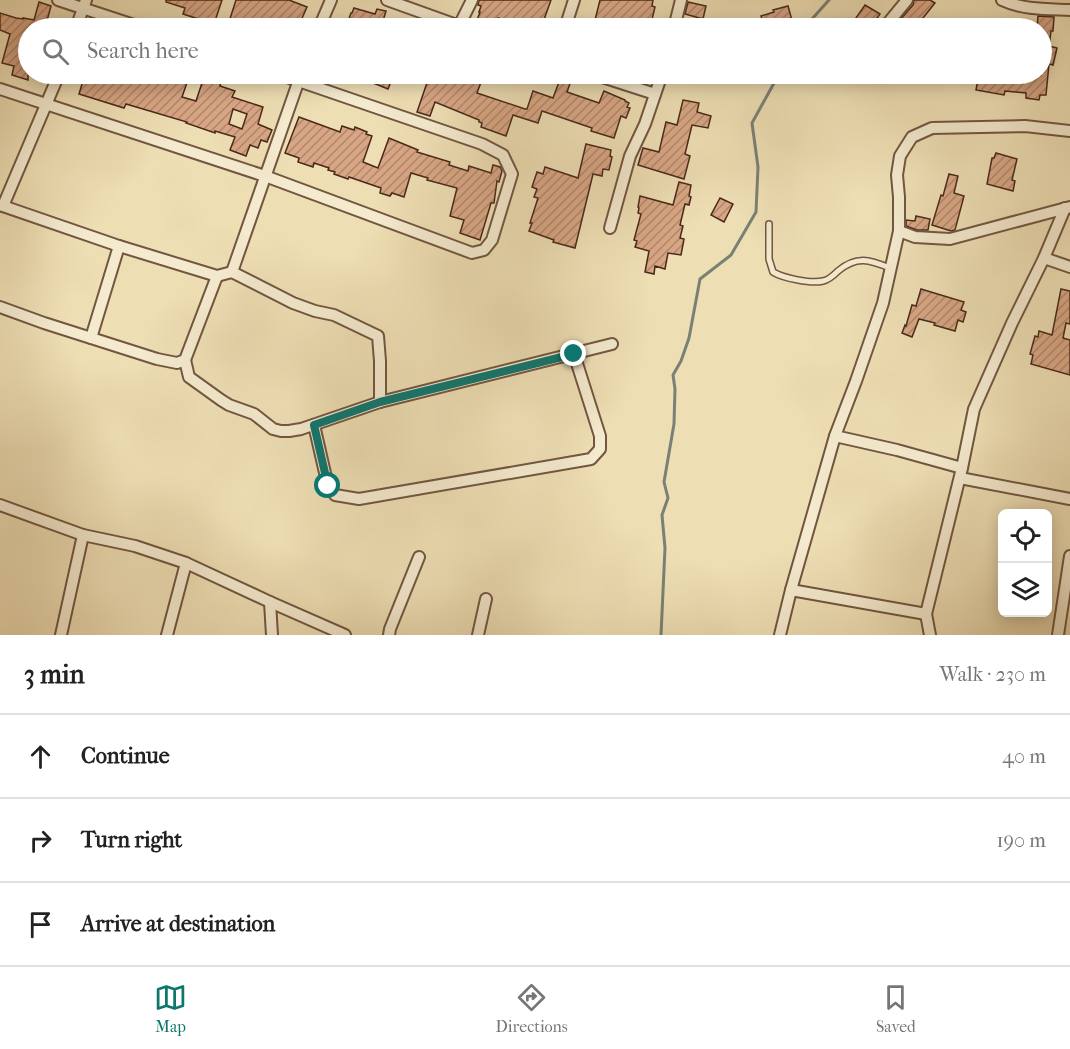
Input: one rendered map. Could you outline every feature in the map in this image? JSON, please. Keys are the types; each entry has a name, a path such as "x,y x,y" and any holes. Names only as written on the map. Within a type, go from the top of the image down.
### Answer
{"street":[{"path":"58,0 84,4 118,18"},
{"path":"323,18 331,0"},
{"path":"387,0 435,18"},
{"path":"466,18 472,0"},
{"path":"568,18 574,0"},
{"path":"676,18 681,0"},
{"path":"893,18 908,0"},
{"path":"1002,0 1033,8 1070,10"},
{"path":"55,84 2,205 119,246 217,276 232,272 292,303 334,315 378,336 380,402"},
{"path":"232,272 298,84"},
{"path":"0,89 265,176 472,253 484,250 492,240 512,174 503,155 482,144 319,84"},
{"path":"624,84 655,94"},
{"path":"610,228 630,156 645,124 658,84"},
{"path":"780,635 790,590 835,435 883,303 899,231 897,175 900,156 912,137 932,128 1025,126 1070,131"},
{"path":"899,231 915,237 950,239 1068,207"},
{"path":"930,635 926,614 961,473 974,409 1011,323 1068,207"},
{"path":"91,338 119,246"},
{"path":"1044,258 1070,267"},
{"path":"217,276 185,360 189,377 221,400 254,414 273,429 281,431 301,429 380,402 612,344"},
{"path":"0,306 44,323 157,359 177,363 185,360"},
{"path":"314,425 328,486 335,495 359,499 591,459 600,449 600,436 574,354"},
{"path":"835,435 897,450 961,473 1070,499"},
{"path":"0,506 83,535 135,546 186,563 345,635"},
{"path":"61,635 83,535"},
{"path":"1058,635 1070,556"},
{"path":"389,635 419,557"},
{"path":"167,635 186,563"},
{"path":"790,590 926,614"},
{"path":"478,635 486,599"},
{"path":"270,602 272,635"}],"lane":[{"path":"769,224 769,259 773,272 780,276 822,282 841,268 857,261 869,260 891,268"}],"building":[{"path":"166,0 222,0 216,18 195,18 183,14 185,8 166,2"},
{"path":"236,0 289,0 307,7 302,18 230,18"},
{"path":"479,0 551,0 545,18 478,18 481,6 478,5"},
{"path":"600,0 653,0 652,6 655,7 652,18 596,18"},
{"path":"914,0 930,0 935,3 923,18 902,18 913,5"},
{"path":"39,2 51,6 48,18 35,18"},
{"path":"688,2 706,6 703,18 685,14"},
{"path":"865,5 880,14 877,18 856,18"},
{"path":"788,6 791,18 762,18 761,16 774,12 773,10"},
{"path":"354,8 375,14 377,9 386,11 384,18 349,18"},
{"path":"0,13 18,18 18,77 12,75 14,66 2,63 10,34 0,30"},
{"path":"1038,16 1054,17 1053,31 1052,18 1038,18"},
{"path":"1052,47 1057,48 1052,65"},
{"path":"82,84 187,84 182,97 196,101 202,84 220,84 220,86 235,91 232,97 263,107 258,124 272,130 267,142 261,140 258,148 250,145 246,156 230,150 235,137 215,131 215,133 126,104 124,108 79,94","holes":["233,109 247,114 242,129 229,124"]},
{"path":"376,84 390,84 388,89"},
{"path":"427,84 480,84 477,93 527,109 533,91 553,98 558,84 570,84 567,92 599,103 604,91 625,100 629,103 627,107 630,108 626,118 621,116 614,138 542,111 538,123 513,115 506,136 481,127 482,123 479,120 435,102 430,116 417,112"},
{"path":"977,84 1047,84 1046,95 1040,95 1039,100 1026,98 1026,93 1005,91 1004,95 976,90"},
{"path":"683,100 699,103 697,112 711,116 708,128 692,125 685,154 690,156 684,179 638,165 643,148 659,152 666,122 677,125"},
{"path":"299,117 340,132 342,126 354,130 355,127 367,132 366,134 372,136 363,162 378,168 389,138 418,150 417,152 450,162 449,165 468,171 469,166 491,173 493,165 500,167 502,171 499,182 497,181 494,203 491,203 480,240 460,233 464,220 450,216 457,188 411,173 404,197 392,193 390,196 380,193 381,188 334,174 335,172 328,170 329,168 314,163 313,167 298,162 299,158 285,153"},
{"path":"586,144 611,150 610,156 612,157 609,170 603,169 602,176 593,174 575,248 553,242 554,240 529,231 538,198 534,197 537,189 532,187 537,172 543,174 545,167 578,178"},
{"path":"996,153 1017,159 1012,180 1015,181 1013,191 987,184 992,158"},
{"path":"949,174 958,176 954,193 964,196 955,230 951,231 932,225"},
{"path":"679,182 691,185 689,205 685,204 680,225 683,226 680,238 684,239 681,255 668,253 665,269 655,266 654,274 645,272 649,251 635,247 637,241 634,240 641,214 638,213 640,196 673,205"},
{"path":"720,198 733,204 724,222 711,215"},
{"path":"916,216 930,219 928,230 917,230 906,226 906,220 915,221"},
{"path":"921,289 964,302 961,310 966,312 963,322 958,320 955,331 919,319 912,337 902,333 912,305 916,306"},
{"path":"1061,289 1070,291 1070,324 1066,323 1063,338 1070,340 1070,375 1031,364 1033,355 1030,354 1035,336 1038,337 1039,331 1052,335"}],"waterway":[{"path":"813,18 829,0"},
{"path":"661,635 665,548 662,515 668,498 664,482 674,424 673,375 689,338 700,279 731,255 756,212 758,167 752,123 773,84"}],"route":[{"path":"328,486 314,425 380,402 574,354"}]}
